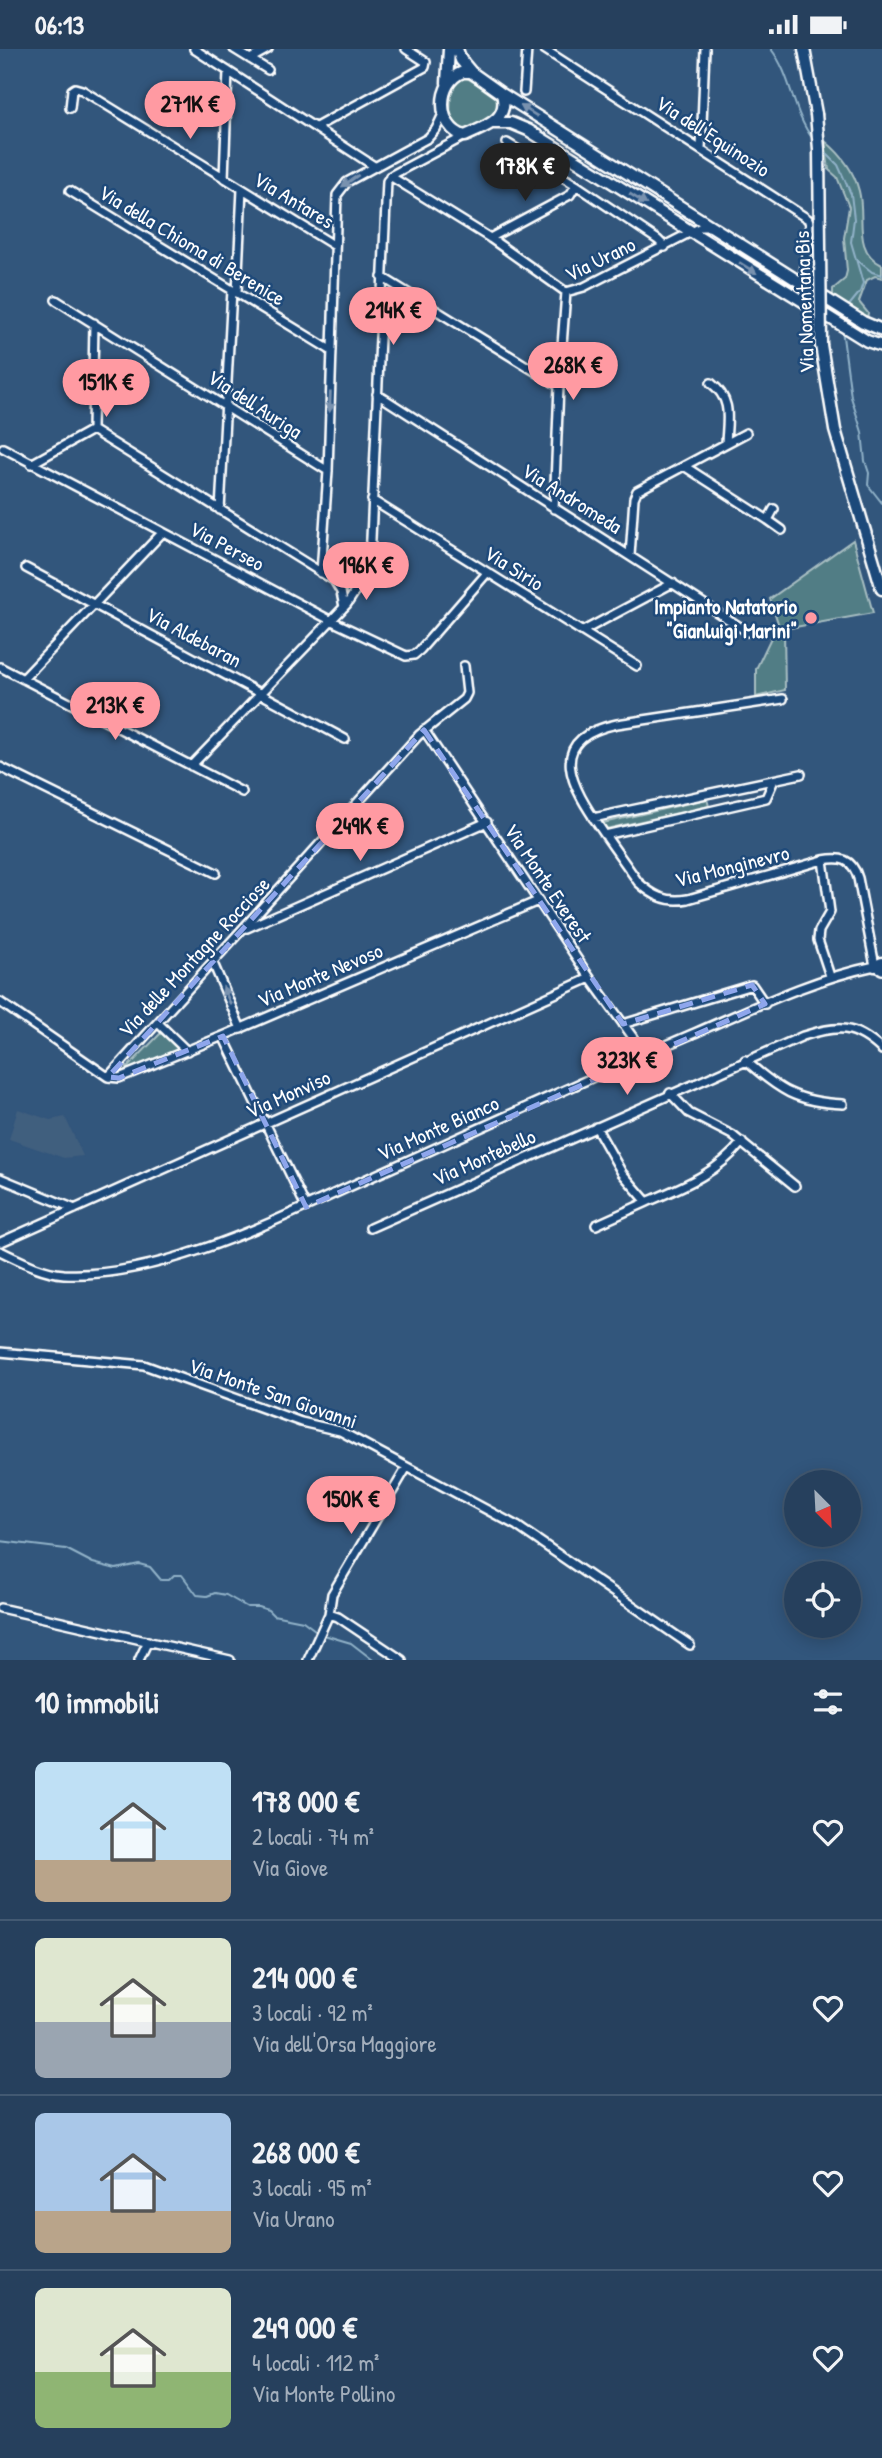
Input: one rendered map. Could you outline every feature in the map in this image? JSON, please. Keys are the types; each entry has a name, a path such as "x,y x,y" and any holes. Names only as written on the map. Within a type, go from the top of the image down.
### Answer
{"street":[{"path":"194,49 374,166"},
{"path":"234,49 268,70"},
{"path":"250,59 268,49"},
{"path":"316,127 425,68 427,65 405,49"},
{"path":"321,573 328,471 338,192 347,182 430,136 436,129 443,114 449,49"},
{"path":"457,49 461,60 471,72 502,94 690,214 882,330"},
{"path":"524,92 527,49"},
{"name":"Via dell'Equinozio","path":"544,49 808,219 810,225 803,283"},
{"path":"701,149 705,49"},
{"name":"Via Nomentana Bis","path":"804,49 816,114 819,149 821,345 835,430 882,589"},
{"path":"224,178 228,71"},
{"path":"447,84 457,74 471,72"},
{"name":"Via Antares","path":"70,108 72,90 82,90 335,246"},
{"path":"493,123 503,110 502,94"},
{"path":"443,114 452,130 465,136"},
{"path":"191,765 344,607 364,579 370,561 386,186 390,176 493,123 511,123 528,130 842,326 867,341 882,346"},
{"path":"507,143 576,185 665,247"},
{"path":"390,176 490,238 566,292"},
{"path":"490,238 570,195 576,185"},
{"path":"220,510 224,405 242,189"},
{"name":"Via della Chioma di Berenice","path":"70,191 332,351"},
{"path":"690,214 690,232"},
{"name":"Via Urano","path":"555,509 559,386 566,292 581,288 701,227 711,227"},
{"path":"383,277 559,386"},
{"name":"Via dell'Auriga","path":"56,300 328,471"},
{"path":"92,430 94,323"},
{"path":"711,383 726,401 726,443"},
{"name":"Via Andromeda","path":"377,394 748,632"},
{"path":"32,464 92,430"},
{"path":"92,430 335,581 348,583 364,579"},
{"path":"630,556 636,491 746,433"},
{"name":"Via Perseo","path":"2,448 402,655 411,656 420,650 487,572"},
{"path":"684,466 782,530"},
{"name":"Via Sirio","path":"372,500 637,666"},
{"path":"768,520 774,509"},
{"path":"23,679 163,532"},
{"name":"Via Aldebaran","path":"26,568 345,739"},
{"path":"335,581 344,607"},
{"path":"583,631 673,583"},
{"name":"Via delle Montagne Rocciose","path":"111,1078 425,730 466,697 464,666"},
{"path":"0,667 242,792"},
{"name":"Via Monginevro","path":"783,699 603,727 587,736 572,752 570,771 577,792 638,882 654,895 671,901 688,899 823,860 844,859 851,862 856,870 880,966"},
{"name":"Via Monte Everest","path":"425,730 590,978 645,1054"},
{"path":"0,767 216,873"},
{"path":"593,818 802,775"},
{"path":"605,835 766,798 774,780"},
{"path":"245,929 487,823"},
{"path":"823,860 830,912 819,931 818,940 830,976"},
{"name":"Via Monte Nevoso","path":"111,1078 241,1029 538,901"},
{"path":"213,963 241,1029"},
{"name":"Via Monte Bianco","path":"1,1246 47,1272 73,1274 106,1271 198,1251 306,1207 645,1054 830,976 880,966"},
{"name":"Via Monviso","path":"1,1246 75,1209 590,978"},
{"path":"624,1024 752,985 765,1004"},
{"path":"0,1002 111,1078"},
{"path":"158,1023 187,1051"},
{"name":"Via Montebello","path":"370,1228 792,1040 835,1028 847,1028 882,1050"},
{"path":"223,1036 306,1207"},
{"path":"745,1060 788,1094 811,1102 843,1104"},
{"path":"670,1093 689,1113 723,1129 742,1142 794,1186"},
{"path":"596,1127 622,1173 647,1202"},
{"path":"597,1225 689,1184 711,1171 742,1142"},
{"path":"0,1178 75,1209"},
{"name":"Via Monte San Giovanni","path":"0,1352 146,1366 301,1422 340,1431 522,1529 690,1644"},
{"path":"308,1660 329,1614 332,1594 407,1467"},
{"path":"0,1608 230,1660"},
{"path":"329,1614 341,1619 402,1660"},
{"path":"139,1660 148,1641"}],"highlighted area":[{"path":"424,730 623,1024 752,985 765,1004 306,1207 223,1036 119,1078 108,1077"}],"shaded area":[{"path":"18,1109 50,1120 65,1117 83,1156 64,1158 9,1139"}],"green space":[{"path":"465,77 496,95 501,103 494,116 466,130 456,128 450,116 451,88 460,78"},
{"path":"825,141 841,157 854,177 861,201 863,242 873,259 882,265 882,278 875,276 867,280 859,302 868,313 867,319 855,316 833,296 833,289 845,279 847,271 844,238 849,207 837,177 829,170"},
{"name":"Impianto Natatorio \"Gianluigi Marini\"","path":"853,540 873,613 784,629 785,690 756,697 756,669 778,623 770,599"},
{"path":"707,799 709,806 606,829 603,823"},
{"path":"161,1033 180,1051 120,1075"}],"waterway":[{"path":"771,49 813,139"},
{"path":"824,151 838,165 851,194 854,219 851,242 863,283 860,292 847,308"},
{"path":"857,260 872,272 882,275"},
{"path":"842,329 851,397 862,432 869,473 868,485 882,503"},
{"path":"0,1541 66,1549 93,1563 116,1569 139,1564 150,1567 161,1580 182,1575 197,1595 226,1595 247,1607 259,1607 273,1615 303,1621 319,1633"},
{"path":"324,1635 351,1643 373,1660"}],"place":[{"name":"Impianto Natatorio \"Gianluigi Marini\"","path":"811,618"}]}
